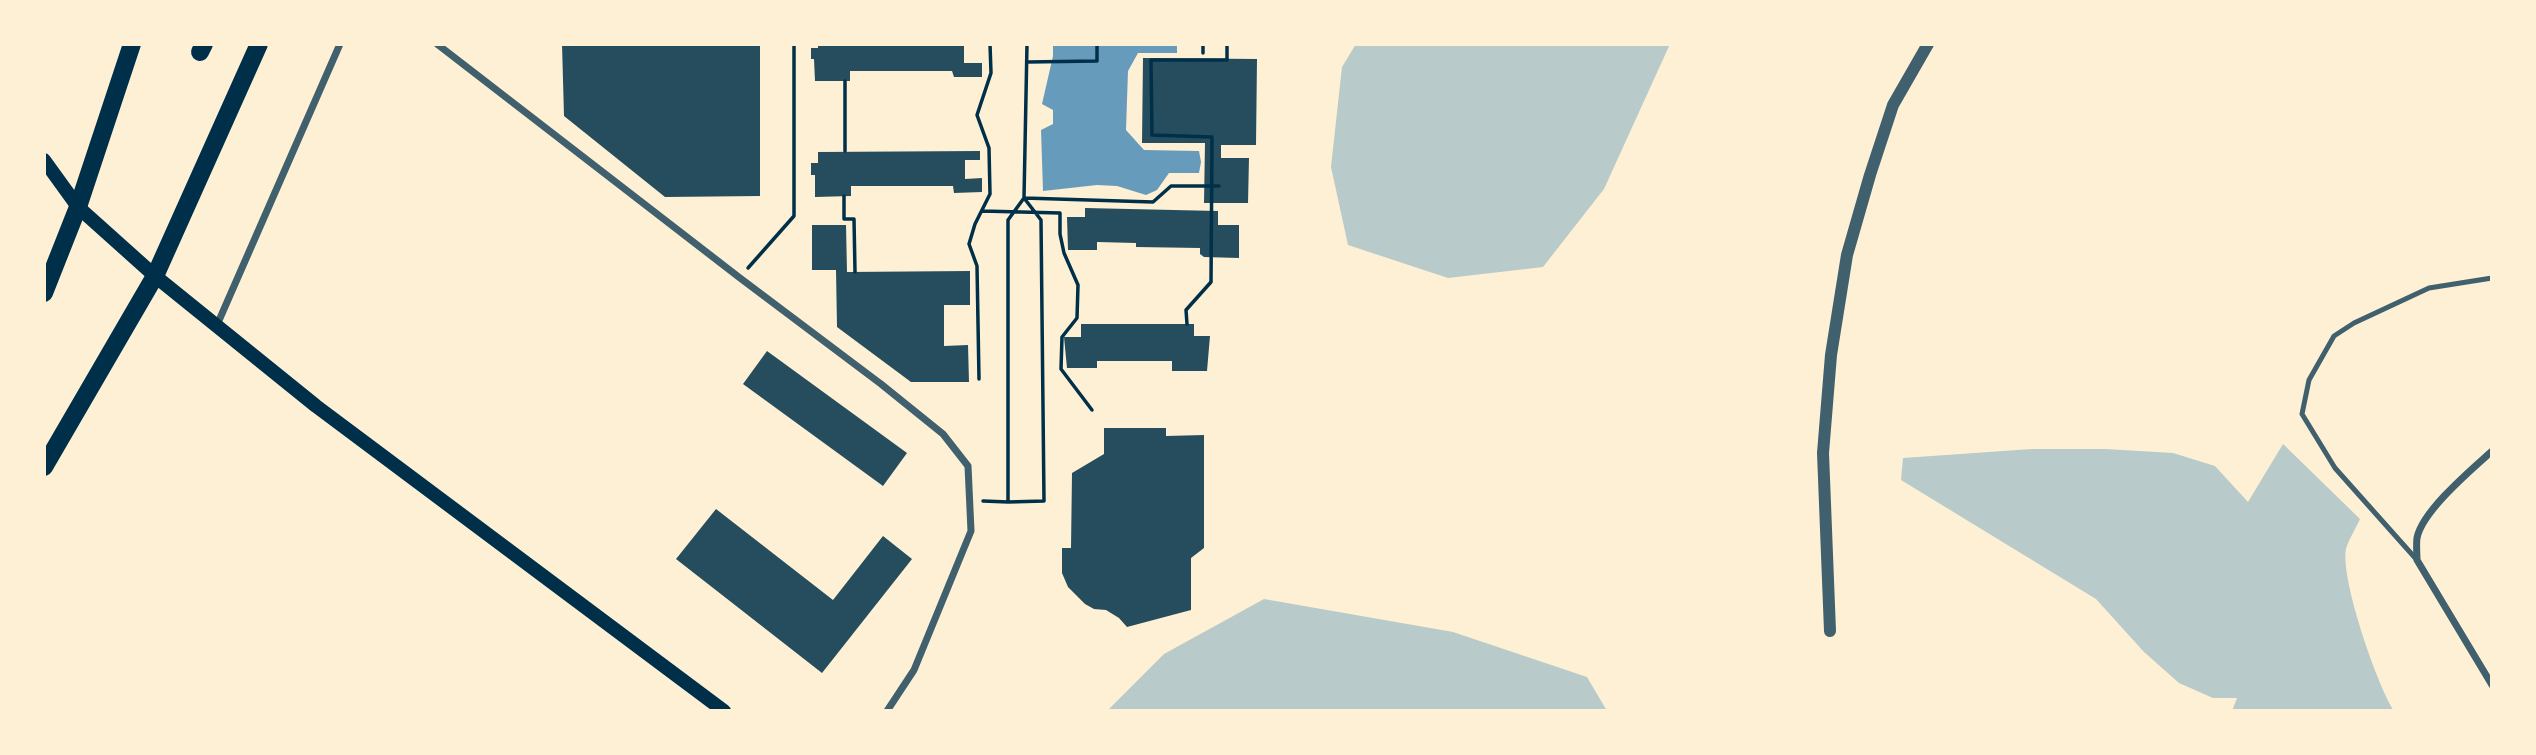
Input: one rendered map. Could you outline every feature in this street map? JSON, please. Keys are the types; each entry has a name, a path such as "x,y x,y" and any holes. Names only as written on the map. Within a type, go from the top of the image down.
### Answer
{"highway":[{"path":"44,293 78,207 132,44"},
{"path":"44,467 155,276 259,44"}],"main road":[{"path":"44,160 78,207 155,276 316,406 723,711"}],"street":[{"path":"217,326 340,44"},
{"path":"437,44 881,384 943,434 968,466 971,531 914,670 887,711"},
{"path":"1830,631 1823,453 1831,355 1847,255 1893,105 1928,44"},
{"path":"2492,451 2457,482 2431,512 2417,536 2417,560 2492,685"}],"lane":[{"path":"2417,560 2335,468 2302,414 2309,380 2333,336 2354,323 2429,288 2492,278"}],"path":[{"path":"740,278 794,216 794,44"},
{"path":"979,379 977,266 969,244 990,194 989,148 977,115 991,73 990,44"},
{"path":"1008,502 1008,220 1024,198 1027,44"},
{"path":"1027,62 1097,61 1097,44"},
{"path":"1203,44 1203,53"},
{"path":"1187,324 1186,310 1211,282 1212,137 1152,135 1151,60 1227,60 1227,44"},
{"path":"845,81 845,151"},
{"path":"1024,198 1153,201 1171,186 1219,186"},
{"path":"844,196 844,219 854,219 855,272"},
{"path":"970,500 1044,501 1041,220 1024,198"},
{"path":"982,211 1060,213 1064,253 1079,285 1077,318 1062,337 1061,369 1092,410"}],"shaded area":[{"path":"1356,44 1670,44 1604,189 1543,267 1448,278 1348,245 1331,167 1342,67"},
{"path":"2283,444 2360,519 2346,549 2349,583 2361,631 2378,679 2394,711 2232,711 2237,698 2213,698 2179,683 2144,652 2096,599 1901,480 1903,458 2032,449 2173,453 2215,466 2248,502"},
{"path":"1264,599 1453,632 1587,677 1607,711 1107,711 1164,654"}],"water":[{"path":"1053,44 1177,44 1177,53 1138,53 1128,71 1126,130 1144,150 1199,151 1199,173 1169,173 1157,190 1146,195 1117,186 1097,185 1043,191 1041,130 1053,124 1053,110 1042,104 1053,56"}],"building":[{"path":"562,44 760,44 760,196 665,197 564,116"},
{"path":"818,44 964,44 964,63 982,63 982,77 954,77 952,71 850,71 850,81 815,81 811,48 818,48"},
{"path":"1143,58 1257,59 1256,145 1221,145 1221,158 1249,158 1248,203 1204,203 1205,143 1142,143"},
{"path":"980,151 980,160 965,160 965,179 982,178 982,192 954,193 953,186 851,186 851,196 815,197 815,175 811,175 811,163 818,163 818,152"},
{"path":"1085,208 1218,211 1218,225 1239,225 1239,258 1204,257 1200,254 1200,248 1136,247 1136,243 1097,242 1097,250 1068,250 1067,217 1085,217"},
{"path":"812,225 846,225 847,272 970,271 970,305 944,305 944,346 968,345 969,382 911,382 837,327 836,270 812,270"},
{"path":"1081,324 1194,324 1194,336 1210,336 1207,371 1172,371 1172,361 1097,361 1097,368 1067,368 1064,337 1081,337"},
{"path":"767,351 907,453 883,486 743,384"},
{"path":"1104,428 1166,428 1166,436 1204,435 1204,548 1191,558 1191,610 1127,627 1106,610 1094,609 1085,604 1068,587 1062,573 1062,548 1071,548 1072,473 1104,454"},
{"path":"716,509 833,600 883,536 912,559 822,673 676,559"}]}
